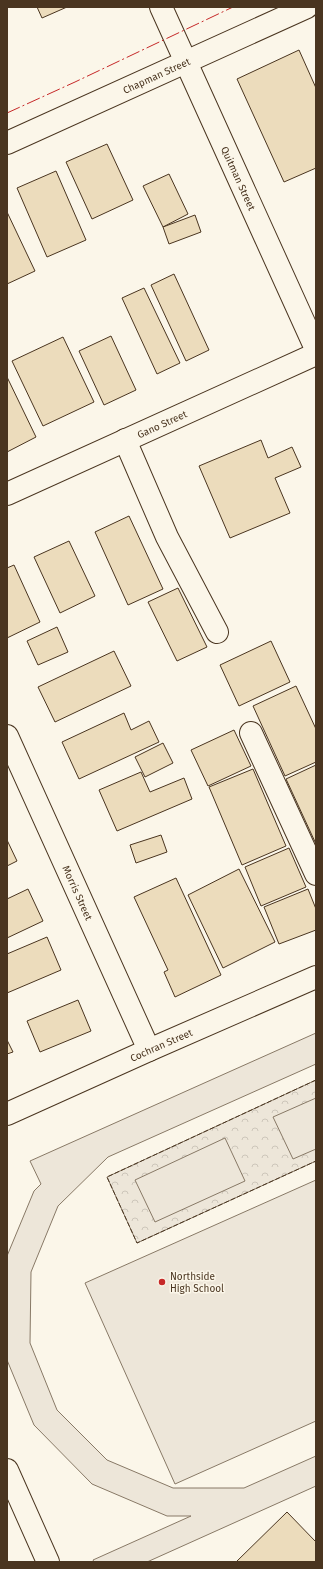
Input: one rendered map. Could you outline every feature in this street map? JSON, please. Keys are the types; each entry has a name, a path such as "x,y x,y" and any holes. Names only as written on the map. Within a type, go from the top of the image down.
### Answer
{"street":[{"name":"Quitman Street","path":"161,7 316,349"},
{"name":"Chapman Street","path":"7,143 307,7"},
{"name":"Gano Street","path":"7,494 316,354"},
{"path":"125,440 167,537 216,632"},
{"path":"251,733 316,874"},
{"name":"Morris Street","path":"7,736 149,1050"},
{"name":"Cochran Street","path":"7,1114 316,977"},
{"path":"7,1470 48,1562"}],"green space":[{"path":"316,1033 316,1064 108,1157 58,1206 31,1272 30,1343 57,1410 107,1460 173,1488 244,1488 316,1456 316,1486 147,1562 94,1562 93,1560 191,1516 167,1516 92,1484 34,1425 7,1360 7,1256 34,1191 41,1184 30,1161"},
{"path":"316,1080 316,1161 137,1243 107,1177"},
{"path":"316,1098 316,1149 293,1159 273,1117"},
{"path":"225,1138 245,1181 155,1222 135,1180"},
{"path":"316,1180 316,1421 175,1484 85,1283"}],"building":[{"path":"37,7 67,7 42,18"},
{"path":"299,50 316,88 316,168 284,182 237,79"},
{"path":"107,144 133,200 92,219 66,162"},
{"path":"56,171 86,240 47,257 17,188"},
{"path":"169,174 188,214 163,227 143,186"},
{"path":"7,212 35,271 7,284"},
{"path":"195,215 201,232 169,244 163,227"},
{"path":"174,274 209,350 186,361 151,285"},
{"path":"144,288 180,363 157,374 122,298"},
{"path":"111,336 136,390 104,405 79,351"},
{"path":"63,337 94,402 43,426 12,361"},
{"path":"7,377 36,437 7,452"},
{"path":"261,440 268,458 292,447 301,467 275,478 290,513 230,538 199,466"},
{"path":"129,516 163,589 128,605 95,532"},
{"path":"69,541 95,596 60,613 34,557"},
{"path":"14,565 40,622 7,638 7,568"},
{"path":"178,588 207,647 177,661 148,602"},
{"path":"57,627 68,652 38,665 27,641"},
{"path":"271,641 290,682 239,706 220,665"},
{"path":"114,651 131,686 55,722 38,687"},
{"path":"296,686 316,729 316,762 285,776 253,706"},
{"path":"124,713 131,730 149,721 159,742 79,779 62,742"},
{"path":"234,730 251,766 208,786 191,750"},
{"path":"163,743 173,763 145,777 135,757"},
{"path":"316,765 316,844 286,779"},
{"path":"253,769 286,846 242,865 209,787"},
{"path":"141,772 150,792 184,778 192,799 117,831 99,790"},
{"path":"161,835 167,852 136,863 130,845"},
{"path":"7,840 17,861 7,866"},
{"path":"289,848 306,887 261,906 245,867"},
{"path":"239,869 275,942 223,968 188,895"},
{"path":"176,878 221,975 175,997 164,972 168,970 134,897"},
{"path":"28,889 43,921 7,938 7,899"},
{"path":"308,889 316,909 316,930 279,944 264,907"},
{"path":"47,937 61,970 7,993 7,954"},
{"path":"78,1000 91,1031 40,1052 27,1021"},
{"path":"7,1040 13,1052 7,1054"},
{"path":"287,1512 316,1542 316,1562 236,1562"}],"fence":[{"path":"316,1080 107,1177 137,1243 316,1161"}],"power":[{"path":"7,113 233,7"}],"place":[{"name":"Northside High School","path":"162,1282"}]}
